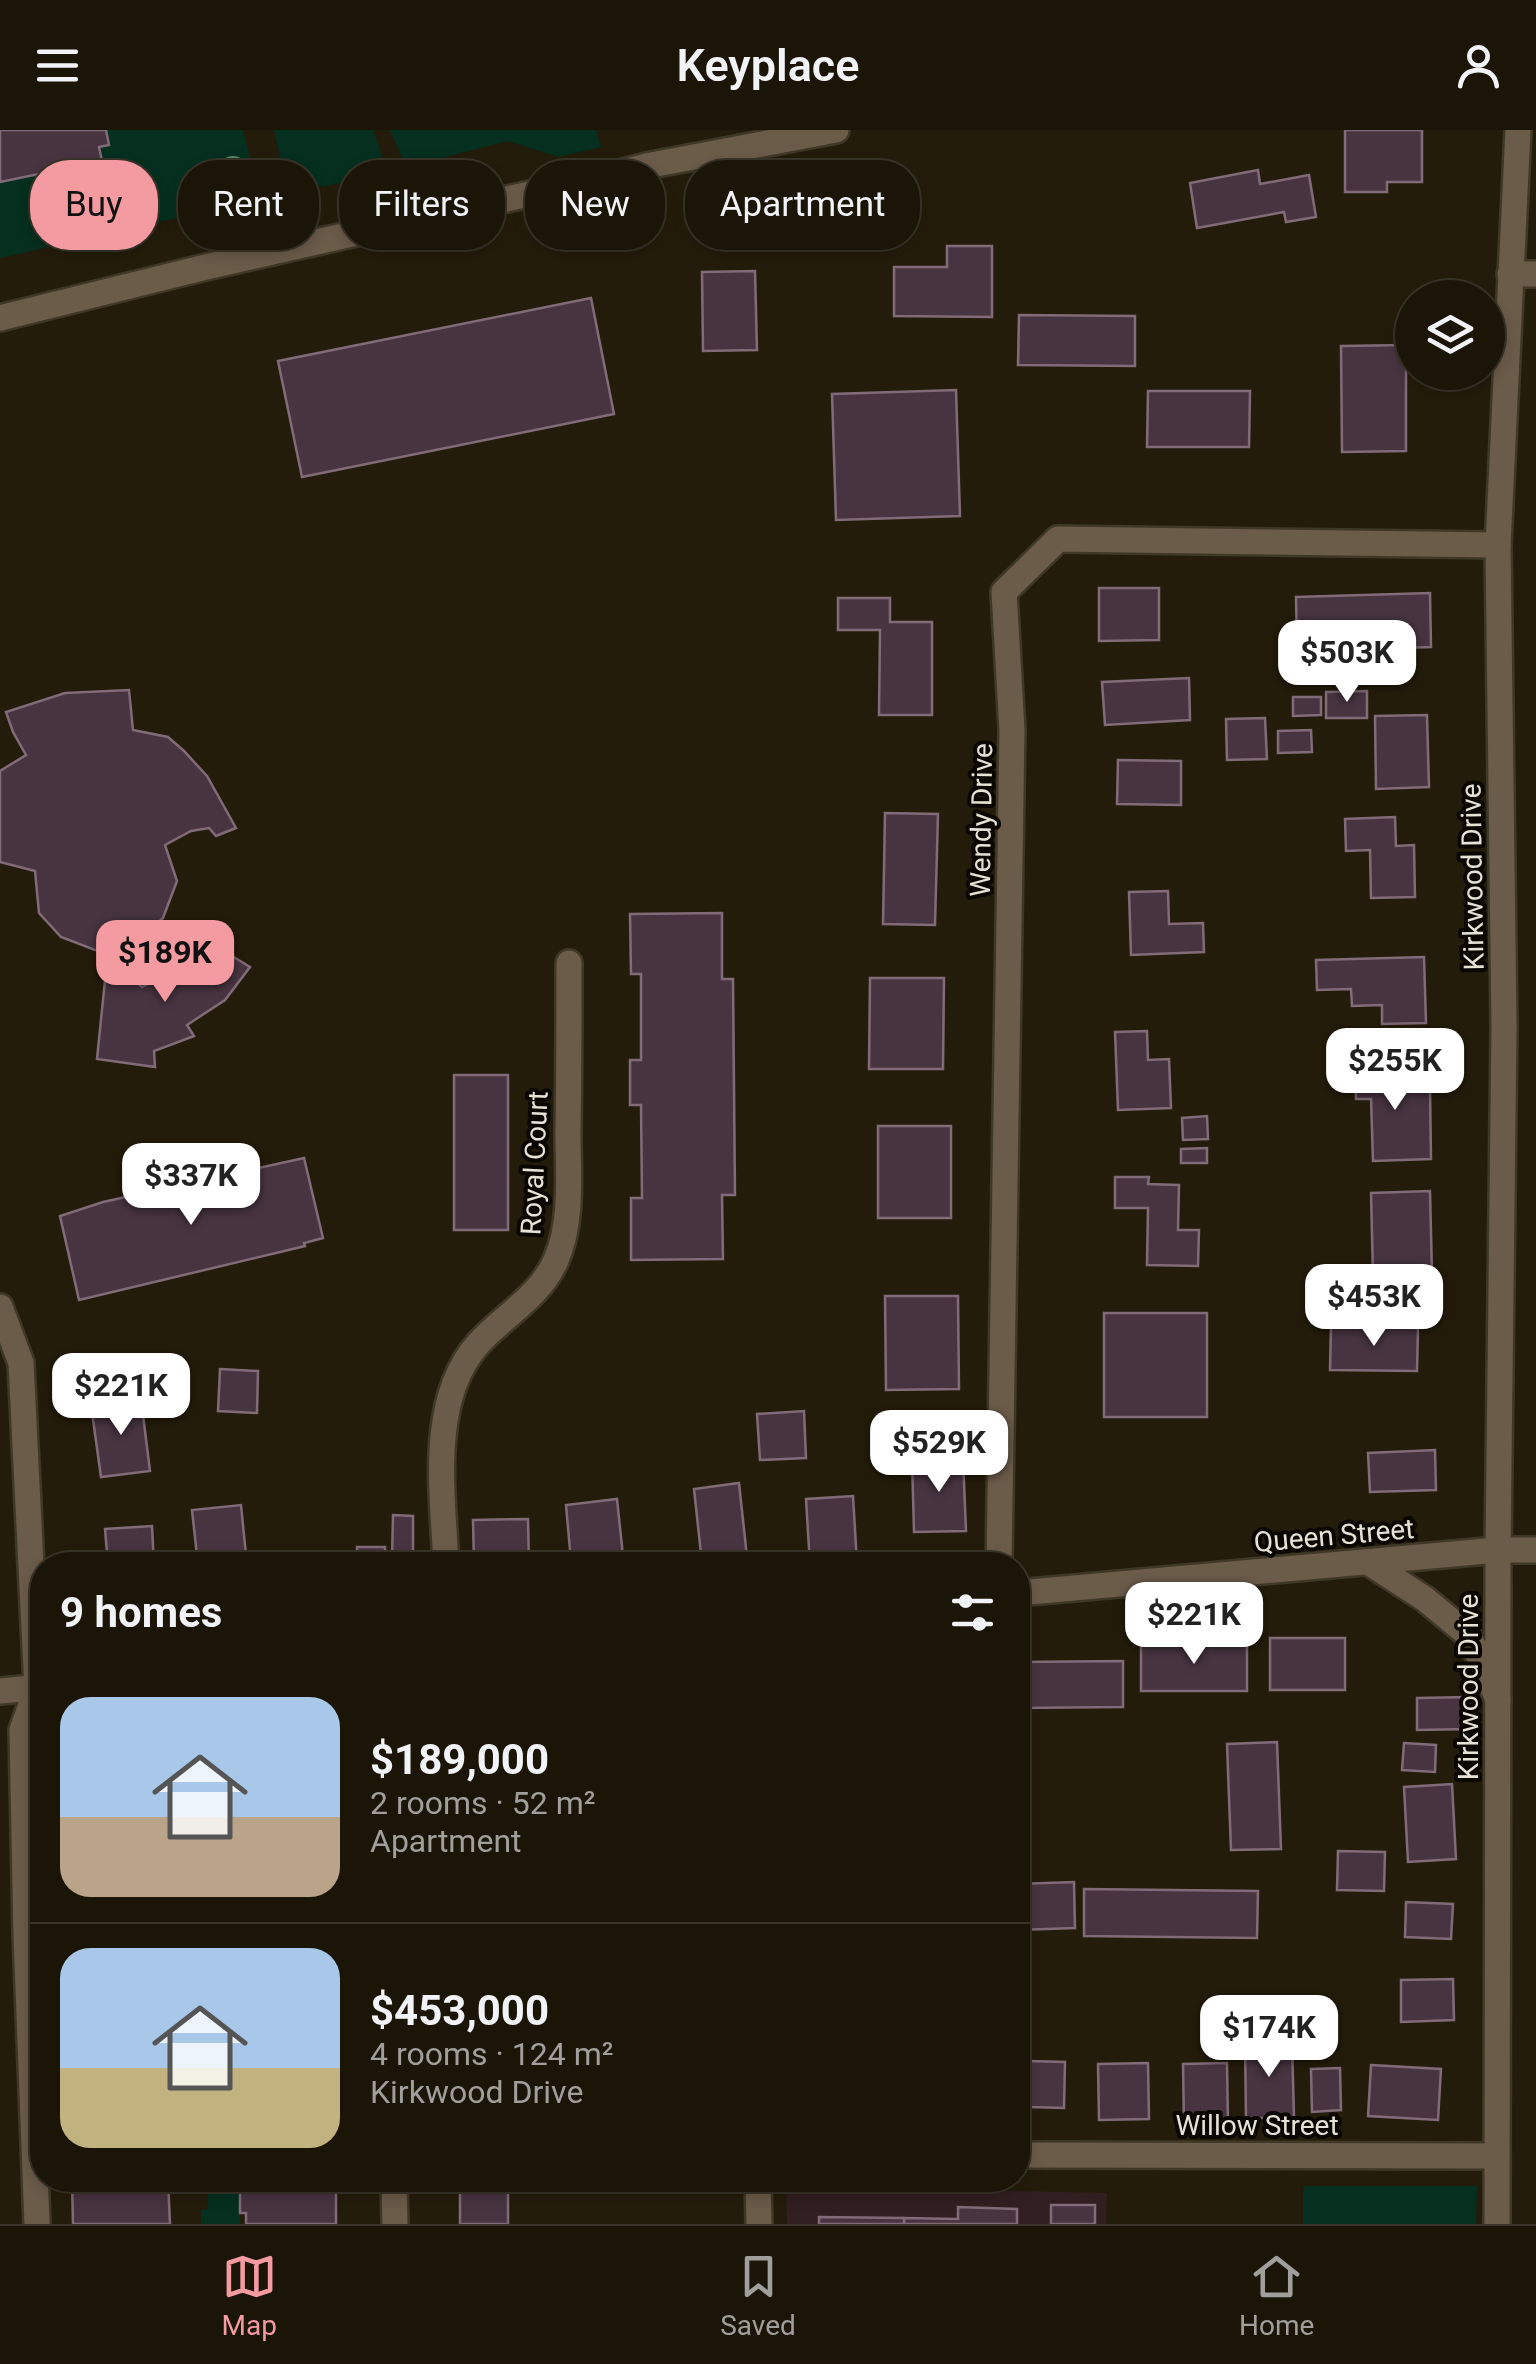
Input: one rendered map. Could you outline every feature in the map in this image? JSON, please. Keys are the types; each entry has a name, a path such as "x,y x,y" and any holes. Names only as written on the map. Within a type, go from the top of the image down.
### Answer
{"street":[{"path":"0,318 206,266 646,166 836,130"},
{"name":"Kirkwood Drive","path":"1497,2224 1504,1027 1498,545 1518,130"},
{"path":"1510,274 1536,274"},
{"name":"Wendy Drive","path":"1000,1552 1012,730 1004,592 1058,539 1498,545"},
{"name":"Royal Court","path":"446,1552 442,1457 448,1400 460,1370 478,1344 542,1284 556,1262 564,1238 569,963"},
{"path":"0,1308 21,1363 32,1552"},
{"name":"Queen Street","path":"1030,1592 1498,1550 1536,1550"},
{"path":"1368,1562 1466,1633 1498,1700"},
{"path":"0,1691 30,1689"},
{"path":"30,1711 22,1730 30,2031"},
{"name":"Willow Street","path":"1030,2155 1496,2156"},
{"path":"36,2192 37,2224"},
{"path":"394,2192 395,2224"},
{"path":"758,2192 758,2224"}],"shaded area":[{"path":"786,2192 1107,2193 1106,2224 787,2224"}],"green space":[{"path":"106,130 243,130 250,160 178,160 178,218 158,222 158,160 101,160 99,147 109,145"},
{"path":"274,130 373,130 383,160 339,160 339,183 319,187 319,160 281,160"},
{"path":"390,130 596,130 601,147 558,157 508,141 433,160 403,160"},
{"path":"30,176 30,250 35,250 0,258 0,182"},
{"path":"1303,2186 1477,2186 1476,2224 1303,2224"},
{"path":"207,2192 240,2192 240,2224 201,2224 201,2210 208,2209"}],"building":[{"path":"0,130 106,130 109,145 99,147 102,160 30,160 30,176 0,182"},
{"path":"1345,130 1422,130 1422,182 1387,182 1387,192 1345,192"},
{"path":"1258,170 1260,184 1309,175 1316,217 1286,222 1284,212 1197,228 1190,183"},
{"path":"947,246 992,246 992,317 894,316 894,267 947,267"},
{"path":"755,271 757,350 703,351 702,272"},
{"path":"591,298 614,414 302,477 278,361"},
{"path":"1019,315 1135,316 1135,366 1018,365"},
{"path":"1395,345 1395,390 1406,390 1406,451 1342,452 1341,346"},
{"path":"956,390 960,516 836,520 832,394"},
{"path":"1148,391 1250,391 1249,447 1147,447"},
{"path":"1099,588 1159,588 1159,640 1099,641"},
{"path":"1430,593 1431,647 1297,651 1296,597"},
{"path":"838,598 890,598 890,622 932,622 932,715 879,715 880,630 838,630"},
{"path":"1189,678 1190,720 1105,725 1102,682"},
{"path":"129,690 133,730 168,737 184,751 207,776 236,828 216,836 209,828 191,831 165,845 177,881 163,918 135,944 95,950 61,937 39,913 35,871 0,862 0,771 26,755 6,712 65,693"},
{"path":"1367,691 1367,718 1326,718 1326,692"},
{"path":"1293,697 1321,697 1321,715 1293,716"},
{"path":"1427,715 1429,787 1376,789 1375,716"},
{"path":"1265,718 1267,759 1227,760 1226,719"},
{"path":"1311,730 1312,752 1278,753 1278,731"},
{"path":"1118,760 1181,761 1181,805 1117,804"},
{"path":"885,813 938,814 935,925 883,924"},
{"path":"1395,817 1396,846 1414,845 1415,897 1371,898 1370,850 1346,851 1345,819"},
{"path":"1168,891 1169,924 1203,923 1204,952 1131,955 1129,892"},
{"path":"722,913 722,979 733,979 735,1195 722,1195 723,1259 631,1260 631,1198 642,1198 641,1105 630,1105 630,1060 641,1060 641,974 631,974 630,914"},
{"path":"201,937 250,967 225,1000 187,1025 194,1036 154,1051 155,1067 97,1059 105,980 132,979 142,987 177,968"},
{"path":"1424,957 1426,1023 1382,1024 1382,1005 1352,1006 1351,989 1317,990 1316,960"},
{"path":"870,978 944,978 943,1069 869,1069"},
{"path":"1147,1031 1148,1060 1169,1059 1171,1108 1118,1110 1115,1032"},
{"path":"1398,1061 1399,1088 1430,1087 1431,1159 1373,1161 1371,1099 1356,1099 1355,1062"},
{"path":"454,1075 508,1075 508,1230 454,1230"},
{"path":"1207,1116 1208,1139 1183,1140 1182,1118"},
{"path":"878,1126 951,1126 951,1218 878,1218"},
{"path":"1207,1148 1207,1163 1181,1163 1181,1149"},
{"path":"304,1158 323,1238 304,1243 305,1246 79,1300 60,1216 103,1202"},
{"path":"1115,1177 1149,1177 1148,1184 1179,1185 1178,1230 1199,1230 1198,1266 1147,1265 1148,1208 1115,1208"},
{"path":"1430,1191 1432,1274 1373,1276 1371,1193"},
{"path":"885,1296 958,1296 959,1389 886,1390"},
{"path":"1104,1313 1207,1313 1207,1417 1104,1417"},
{"path":"1331,1326 1418,1328 1417,1371 1330,1370"},
{"path":"220,1369 258,1371 257,1413 218,1411"},
{"path":"141,1399 150,1471 101,1477 91,1405"},
{"path":"804,1411 806,1458 760,1460 757,1414"},
{"path":"1435,1450 1436,1490 1370,1492 1368,1453"},
{"path":"963,1458 966,1531 914,1532 912,1459"},
{"path":"739,1483 746,1552 701,1552 694,1489"},
{"path":"853,1496 856,1552 809,1552 806,1499"},
{"path":"617,1499 623,1552 570,1552 566,1505"},
{"path":"241,1505 246,1552 197,1552 192,1510"},
{"path":"393,1515 413,1516 413,1552 392,1552"},
{"path":"528,1519 529,1552 474,1552 473,1520"},
{"path":"152,1526 153,1552 107,1552 105,1529"},
{"path":"357,1547 385,1547 385,1552 357,1552"},
{"path":"1270,1638 1345,1638 1345,1690 1270,1690"},
{"path":"1141,1643 1247,1643 1247,1691 1141,1691"},
{"path":"1123,1661 1123,1707 1030,1708 1030,1662"},
{"path":"1470,1697 1470,1729 1417,1730 1417,1698"},
{"path":"1277,1742 1281,1849 1231,1850 1227,1744"},
{"path":"1404,1743 1436,1745 1435,1772 1402,1770"},
{"path":"1452,1784 1456,1859 1408,1862 1404,1787"},
{"path":"1338,1851 1385,1852 1384,1891 1337,1890"},
{"path":"1074,1882 1075,1928 1030,1930 1030,1884"},
{"path":"1084,1889 1258,1891 1257,1938 1084,1936"},
{"path":"1406,1902 1453,1904 1451,1939 1405,1937"},
{"path":"1453,1979 1454,2020 1401,2022 1401,1980"},
{"path":"1292,2041 1294,2118 1246,2118 1245,2042"},
{"path":"1030,2061 1065,2062 1064,2108 1030,2107"},
{"path":"1148,2063 1149,2119 1099,2120 1098,2064"},
{"path":"1227,2063 1228,2124 1184,2125 1183,2064"},
{"path":"1371,2065 1441,2069 1438,2120 1368,2116"},
{"path":"1340,2068 1341,2110 1312,2112 1311,2069"},
{"path":"72,2192 169,2192 170,2224 73,2224"},
{"path":"240,2192 336,2192 336,2224 246,2224 246,2213 240,2213"},
{"path":"460,2192 508,2192 508,2224 460,2224"},
{"path":"1051,2205 1095,2205 1095,2224 1051,2224"},
{"path":"958,2207 1017,2209 1017,2224 904,2224 904,2218 958,2219"},
{"path":"819,2217 904,2218 904,2224 819,2224"}]}
